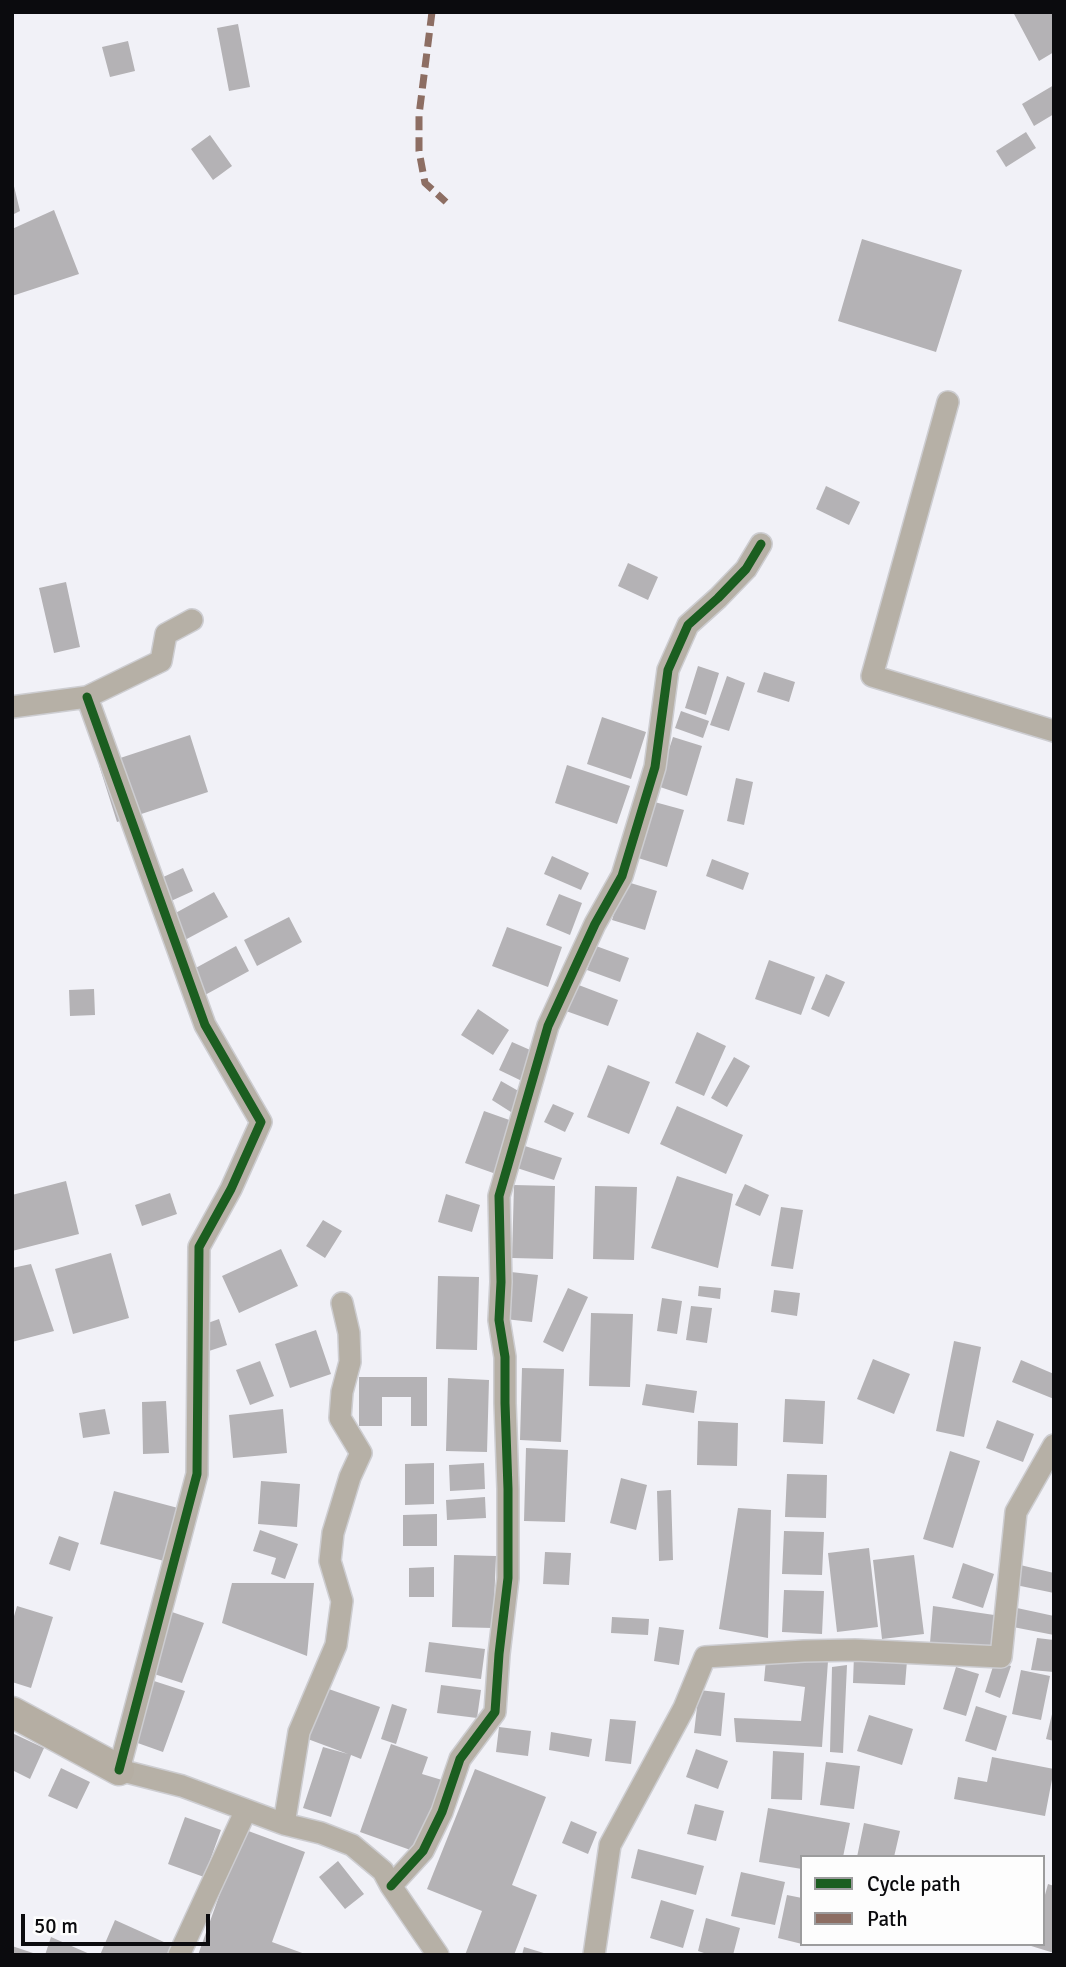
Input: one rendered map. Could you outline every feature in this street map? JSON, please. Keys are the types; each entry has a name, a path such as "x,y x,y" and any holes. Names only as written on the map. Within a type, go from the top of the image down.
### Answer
{"street":[{"path":"948,401 872,676 1054,731"},
{"path":"391,1886 423,1851 442,1812 460,1759 495,1712 508,1565 505,1357 499,1320 499,1196 548,1026 595,924 622,876 655,767 668,670 688,625 746,569 761,544"},
{"path":"12,707 87,697 161,661 166,634 192,620"},
{"path":"87,697 205,1025 261,1122 231,1189 198,1247 197,1474 119,1770"},
{"path":"284,1824 299,1732 336,1645 342,1601 330,1561 333,1533 346,1488 361,1453 340,1419 342,1392 350,1362 349,1333 342,1303"},
{"path":"594,1955 610,1845 684,1708 705,1657 855,1650 1001,1657 1016,1512 1054,1445"},
{"path":"12,1712 119,1770 183,1786 284,1824 352,1844 383,1871 438,1955"},
{"path":"179,1955 246,1810"}],"building":[{"path":"1013,12 1054,12 1054,52 1039,61"},
{"path":"238,24 250,87 229,91 217,28"},
{"path":"128,41 135,71 110,77 102,47"},
{"path":"1054,85 1054,114 1034,126 1022,104"},
{"path":"1026,132 1036,148 1006,167 996,151"},
{"path":"210,135 232,166 213,180 191,149"},
{"path":"12,178 20,211 12,215"},
{"path":"54,210 79,274 12,296 12,229"},
{"path":"862,239 962,270 936,352 838,321"},
{"path":"826,486 860,502 849,525 816,509"},
{"path":"628,563 658,577 648,600 618,586"},
{"path":"66,582 80,647 54,653 39,588"},
{"path":"698,666 719,673 706,715 685,708"},
{"path":"764,672 795,682 789,702 757,692"},
{"path":"727,676 745,683 729,731 710,725"},
{"path":"681,711 709,721 703,738 675,728"},
{"path":"602,717 646,732 631,779 587,764"},
{"path":"190,735 208,792 117,822 99,765"},
{"path":"673,737 702,746 687,796 657,786"},
{"path":"567,765 630,786 617,824 555,803"},
{"path":"736,778 753,782 744,825 727,821"},
{"path":"651,801 684,810 667,867 635,857"},
{"path":"552,856 589,873 581,890 544,874"},
{"path":"712,859 749,873 743,890 706,876"},
{"path":"183,868 193,891 171,901 161,878"},
{"path":"624,881 657,891 645,930 612,920"},
{"path":"214,892 228,917 183,941 170,916"},
{"path":"559,894 582,903 570,935 546,925"},
{"path":"289,917 302,942 257,966 244,940"},
{"path":"507,927 562,947 548,987 492,966"},
{"path":"236,946 249,971 205,995 192,970"},
{"path":"596,946 629,958 620,982 587,970"},
{"path":"769,960 815,977 801,1015 755,999"},
{"path":"826,974 845,982 829,1017 811,1009"},
{"path":"576,984 618,1000 608,1026 566,1011"},
{"path":"94,989 95,1015 70,1016 69,990"},
{"path":"478,1009 509,1030 493,1055 461,1035"},
{"path":"697,1032 726,1046 704,1096 675,1083"},
{"path":"512,1042 537,1053 524,1082 499,1070"},
{"path":"734,1057 750,1066 727,1107 711,1098"},
{"path":"608,1065 650,1082 629,1134 587,1117"},
{"path":"501,1081 522,1093 514,1114 492,1100"},
{"path":"553,1104 574,1113 565,1132 544,1122"},
{"path":"677,1106 743,1135 726,1174 660,1144"},
{"path":"484,1111 515,1122 496,1174 465,1163"},
{"path":"525,1146 562,1158 554,1180 517,1168"},
{"path":"677,1176 733,1194 718,1268 651,1248"},
{"path":"66,1181 79,1234 12,1251 12,1195"},
{"path":"745,1184 769,1195 760,1216 735,1205"},
{"path":"514,1185 555,1186 553,1259 512,1258"},
{"path":"595,1186 637,1187 634,1260 593,1259"},
{"path":"170,1193 177,1214 142,1226 135,1205"},
{"path":"446,1194 480,1205 472,1232 438,1222"},
{"path":"781,1207 803,1210 793,1269 771,1266"},
{"path":"323,1220 342,1231 325,1258 306,1246"},
{"path":"281,1249 298,1286 239,1313 222,1276"},
{"path":"111,1253 129,1318 73,1334 55,1269"},
{"path":"31,1264 54,1331 12,1342 12,1268"},
{"path":"511,1272 538,1275 532,1322 505,1319"},
{"path":"438,1276 479,1277 477,1350 436,1349"},
{"path":"699,1286 721,1288 720,1299 698,1296"},
{"path":"568,1288 588,1297 563,1352 543,1342"},
{"path":"774,1290 800,1293 797,1316 771,1312"},
{"path":"662,1298 682,1301 677,1334 657,1331"},
{"path":"691,1306 712,1308 707,1343 686,1340"},
{"path":"591,1313 633,1314 630,1387 589,1386"},
{"path":"219,1319 227,1345 200,1354 191,1329"},
{"path":"316,1330 331,1374 290,1388 275,1344"},
{"path":"954,1341 981,1347 964,1437 936,1431"},
{"path":"873,1359 910,1374 894,1414 857,1399"},
{"path":"1021,1360 1054,1374 1054,1399 1012,1382"},
{"path":"260,1361 274,1396 250,1405 236,1370"},
{"path":"522,1368 564,1369 561,1442 520,1440"},
{"path":"359,1377 427,1377 427,1426 411,1426 411,1397 382,1397 382,1426 359,1426"},
{"path":"448,1378 489,1380 487,1452 446,1451"},
{"path":"646,1384 697,1391 694,1413 642,1405"},
{"path":"785,1399 825,1401 823,1444 783,1442"},
{"path":"166,1401 169,1453 143,1454 142,1402"},
{"path":"105,1409 110,1434 83,1438 79,1413"},
{"path":"283,1409 287,1453 233,1458 229,1415"},
{"path":"997,1420 1034,1434 1023,1462 986,1448"},
{"path":"698,1421 738,1423 737,1466 697,1465"},
{"path":"526,1448 568,1450 565,1522 524,1521"},
{"path":"950,1451 980,1461 953,1548 923,1539"},
{"path":"434,1463 434,1504 405,1505 405,1464"},
{"path":"484,1463 485,1489 450,1491 449,1465"},
{"path":"787,1474 827,1475 826,1518 785,1517"},
{"path":"621,1478 647,1485 636,1530 610,1523"},
{"path":"261,1481 300,1484 297,1527 258,1524"},
{"path":"671,1490 673,1560 659,1561 657,1491"},
{"path":"114,1491 178,1508 164,1561 100,1544"},
{"path":"485,1497 486,1518 447,1520 446,1500"},
{"path":"738,1508 771,1510 768,1638 719,1629"},
{"path":"437,1514 437,1546 403,1546 403,1515"},
{"path":"260,1530 298,1544 285,1579 271,1574 276,1558 253,1551"},
{"path":"784,1531 824,1532 822,1575 782,1574"},
{"path":"59,1536 79,1543 70,1571 49,1564"},
{"path":"869,1548 878,1627 837,1632 828,1553"},
{"path":"545,1552 571,1553 569,1585 543,1584"},
{"path":"454,1555 496,1556 493,1628 452,1627"},
{"path":"914,1555 924,1634 882,1639 873,1560"},
{"path":"963,1563 994,1574 983,1608 952,1598"},
{"path":"1016,1564 1054,1573 1054,1593 1011,1584"},
{"path":"434,1567 434,1597 409,1597 409,1568"},
{"path":"232,1583 314,1583 307,1656 222,1623"},
{"path":"784,1590 824,1591 822,1634 782,1632"},
{"path":"17,1606 53,1617 31,1688 12,1682 12,1623"},
{"path":"933,1606 1001,1616 995,1653 930,1643"},
{"path":"1017,1608 1054,1616 1054,1635 1013,1627"},
{"path":"172,1612 204,1623 182,1683 151,1673"},
{"path":"612,1617 649,1619 648,1635 611,1633"},
{"path":"659,1627 684,1630 679,1665 654,1661"},
{"path":"1037,1638 1054,1640 1054,1672 1031,1670"},
{"path":"429,1642 485,1649 481,1679 425,1672"},
{"path":"854,1655 907,1661 905,1685 853,1683"},
{"path":"766,1659 828,1661 822,1747 736,1742 734,1718 801,1721 805,1687 764,1681"},
{"path":"995,1660 1011,1666 1000,1698 985,1692"},
{"path":"847,1665 843,1753 830,1752 832,1667"},
{"path":"956,1667 979,1674 966,1716 943,1709"},
{"path":"1021,1670 1050,1676 1041,1720 1012,1714"},
{"path":"154,1681 185,1691 163,1752 132,1741"},
{"path":"441,1685 481,1690 477,1718 437,1713"},
{"path":"323,1687 380,1707 361,1759 351,1755 331,1817 303,1808 323,1747 348,1754 305,1738"},
{"path":"699,1690 725,1693 721,1736 694,1733"},
{"path":"392,1704 407,1709 396,1744 381,1739"},
{"path":"976,1706 1007,1716 996,1751 965,1741"},
{"path":"1054,1710 1054,1741 1046,1739"},
{"path":"869,1715 913,1729 902,1765 857,1751"},
{"path":"610,1719 636,1721 631,1764 605,1761"},
{"path":"499,1727 531,1731 528,1756 496,1752"},
{"path":"551,1732 592,1739 589,1757 549,1750"},
{"path":"12,1733 44,1748 30,1779 12,1770"},
{"path":"391,1744 428,1757 422,1774 442,1780 416,1852 360,1832"},
{"path":"696,1749 728,1761 718,1789 686,1777"},
{"path":"773,1751 804,1753 802,1800 771,1799"},
{"path":"992,1757 1054,1769 1045,1816 954,1799 958,1777 987,1782"},
{"path":"826,1762 860,1766 854,1809 820,1805"},
{"path":"61,1768 90,1782 77,1809 48,1796"},
{"path":"475,1769 546,1797 512,1885 537,1895 514,1955 465,1955 482,1911 427,1889"},
{"path":"695,1804 724,1811 716,1841 687,1834"},
{"path":"768,1808 850,1823 843,1855 800,1855 800,1869 759,1862"},
{"path":"185,1817 221,1830 204,1877 168,1864"},
{"path":"571,1821 597,1832 588,1854 562,1843"},
{"path":"864,1823 900,1831 894,1855 857,1855"},
{"path":"243,1829 305,1852 272,1942 305,1954 198,1955"},
{"path":"638,1849 704,1866 696,1895 631,1878"},
{"path":"338,1861 364,1894 345,1909 319,1877"},
{"path":"741,1872 785,1882 775,1925 731,1916"},
{"path":"1048,1884 1054,1886 1054,1953 1031,1946 1045,1946 1045,1895"},
{"path":"787,1895 800,1898 800,1944 778,1938"},
{"path":"661,1900 694,1910 683,1948 650,1938"},
{"path":"706,1918 740,1928 733,1955 710,1955 698,1951"},
{"path":"115,1920 175,1947 172,1955 100,1955"},
{"path":"51,1937 92,1955 45,1955"},
{"path":"12,1946 36,1954 36,1955 12,1955"},
{"path":"524,1947 547,1954 547,1955 522,1955"}],"marked path":[{"path":"432,12 419,115 419,151 425,183 446,202"}],"cycle path":[{"path":"391,1886 423,1851 442,1812 460,1759 495,1712 508,1578 505,1357 499,1320 499,1196 548,1026 595,924 622,876 655,767 668,670 688,625 746,569 761,544"},
{"path":"87,697 205,1025 261,1122 231,1189 199,1247 197,1474 119,1770"}]}
